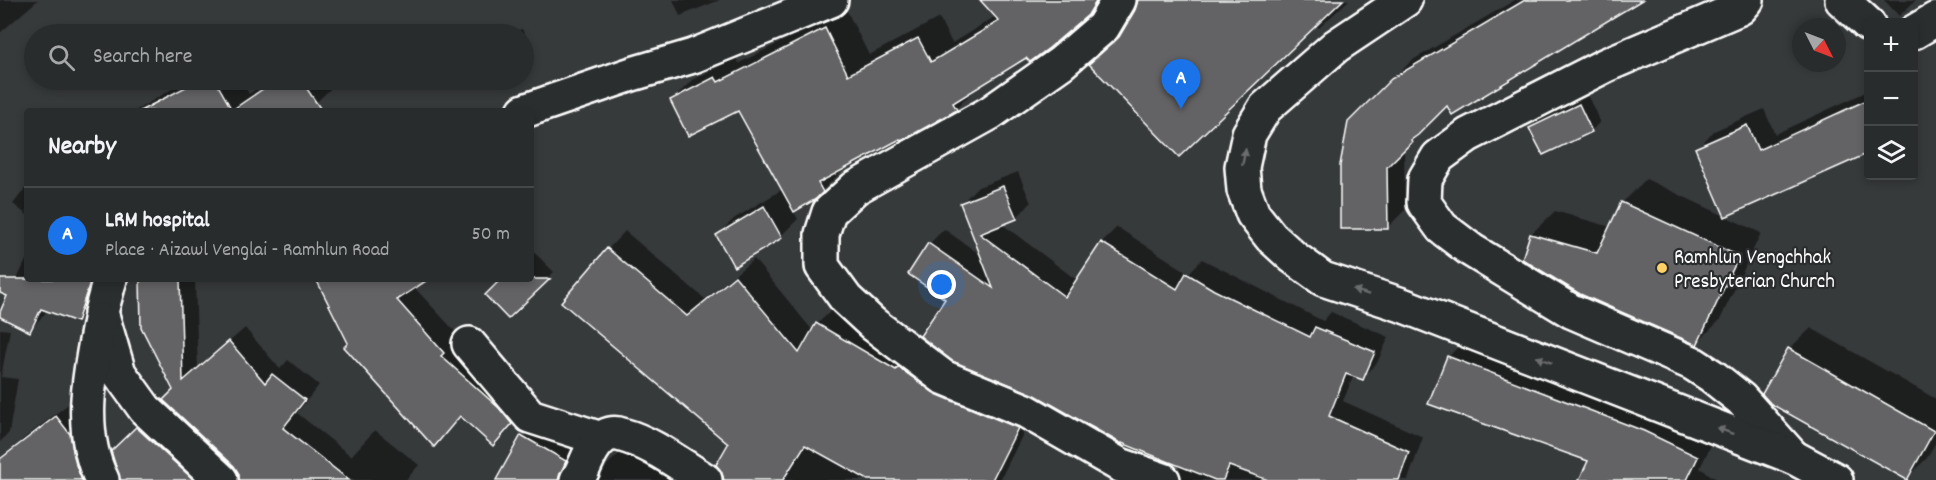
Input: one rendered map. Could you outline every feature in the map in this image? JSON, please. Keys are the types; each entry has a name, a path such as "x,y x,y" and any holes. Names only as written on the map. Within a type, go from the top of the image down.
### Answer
{"street":[{"path":"533,108 693,56 831,0"},
{"path":"1119,0 1103,27 1035,82 990,113 855,188 829,212 822,234 822,266 846,299 873,324 943,377 1026,411 1120,465 1162,480"},
{"path":"1405,0 1336,46 1265,108 1249,134 1242,167 1244,189 1253,214 1271,237 1323,279 1402,305 1793,457 1836,480"},
{"path":"1747,0 1740,8 1606,65 1468,135 1438,157 1425,179 1424,203 1442,228 1471,249 1571,311 1692,363 1712,376 1741,399 1793,457"},
{"path":"1842,0 1864,20"},
{"path":"1918,30 1936,19"},
{"path":"102,480 97,470 88,425 87,388 101,312 109,282"},
{"path":"101,312 118,373 145,409 221,480"},
{"path":"469,344 530,416 601,439"},
{"path":"577,480 583,471 588,454 601,439 609,434 620,434 654,449 705,480"}],"building":[{"path":"980,0 1097,0 1088,15 1030,62 1026,58 953,103 957,110 818,183 823,192 794,212 738,111 688,136 670,100 715,77 718,82 825,28 848,75 918,38 931,62 999,21"},
{"path":"1138,0 1343,0 1179,157 1089,64 1119,37 1135,10"},
{"path":"1525,0 1642,0 1452,115 1447,106 1411,140 1412,142 1387,167 1388,229 1340,229 1340,165 1348,122 1391,79"},
{"path":"180,90 221,90 231,108 146,108"},
{"path":"261,90 308,90 320,108 235,108"},
{"path":"1864,101 1864,155 1725,217 1695,148 1747,125 1758,150"},
{"path":"1579,104 1592,132 1543,155 1529,128"},
{"path":"1003,186 1017,219 980,234 1065,297 1101,242 1177,289 1186,273 1214,290 1310,337 1315,327 1375,352 1363,380 1346,374 1329,416 1409,452 1399,480 1268,480 1229,466 1223,480 1215,480 1122,444 1035,395 952,361 920,336 945,299 908,274 928,243 993,288 960,203"},
{"name":"Ramhlun Vengchhak Presbyterian Church","path":"1621,202 1739,256 1697,345 1580,294 1522,259 1530,234 1597,253"},
{"path":"764,206 782,238 734,267 716,235"},
{"path":"607,248 687,316 735,276 799,353 816,323 896,370 898,367 936,394 1018,428 992,480 868,480 805,445 783,480 724,480 716,465 728,444 561,302"},
{"path":"0,279 24,279 24,282 90,282 77,322 41,309 30,332 0,317 7,296 0,293"},
{"path":"534,279 550,279 508,319 485,295 498,282 534,282"},
{"path":"140,282 180,282 183,381 229,341 265,383 272,374 305,400 283,428 349,480 239,480 239,474 234,466 163,400 173,390 141,327"},
{"path":"318,282 424,282 397,300 444,353 441,356 499,408 512,424 493,446 460,416 434,447 344,347 348,343"},
{"path":"1788,348 1934,431 1907,480 1771,404 1762,394"},
{"path":"1447,356 1644,431 1698,457 1687,480 1579,480 1588,461 1428,404"},
{"path":"56,416 70,434 76,465 82,480 0,480 0,459"},
{"path":"136,427 194,480 120,480 111,451"},
{"path":"521,435 566,461 558,480 496,480"}],"place":[{"name":"LRM hospital","path":"1181,109"},
{"name":"Ramhlun Vengchhak Presbyterian Church","path":"1662,268"}]}
